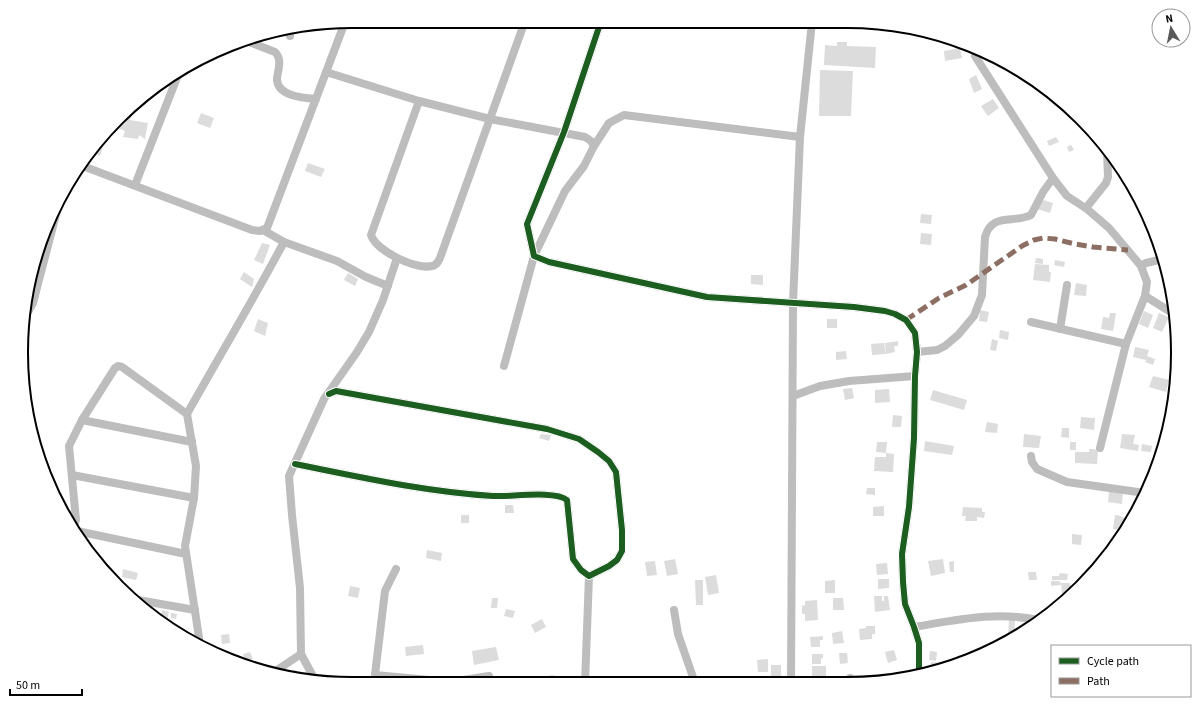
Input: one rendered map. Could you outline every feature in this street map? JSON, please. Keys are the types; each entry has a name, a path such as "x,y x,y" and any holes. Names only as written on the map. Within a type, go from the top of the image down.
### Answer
{"street":[{"path":"87,167 252,230 260,231 267,228 342,28"},
{"path":"419,101 371,235 372,240 382,249 397,258 425,267 433,266 438,263 522,28"},
{"path":"534,256 527,224 564,132 598,28"},
{"path":"791,677 794,303 800,137 811,28"},
{"path":"253,44 275,52 278,55 279,64 277,78 282,90 294,96 316,99"},
{"path":"974,56 1053,178 1067,196 1086,208 1109,228 1141,266 1147,282 1145,296 1126,344 1100,448"},
{"path":"326,72 419,101 490,119 585,137 591,141 594,146"},
{"path":"135,186 176,80"},
{"path":"504,366 534,256 565,191 584,166 594,146 609,123 624,115 800,137"},
{"path":"1086,208 1106,183 1108,177 1107,160"},
{"path":"917,352 937,350 945,346 958,335 974,316 982,295 985,237 987,230 994,223 1031,215 1043,192 1053,178"},
{"path":"263,230 284,242 337,261 388,286"},
{"path":"32,305 52,231"},
{"path":"199,639 185,546 194,498 196,466 187,414 255,296 284,242"},
{"path":"534,256 549,262 707,297 854,307 885,311 906,320 912,326 915,333 917,352 914,438 909,507 902,554 905,604 919,643 919,669"},
{"path":"312,674 301,654 300,588 289,476 324,399 329,394 361,345 383,300 397,258"},
{"path":"1141,266 1146,263 1158,260"},
{"path":"1060,329 1067,285"},
{"path":"1145,296 1168,310"},
{"path":"1032,322 1126,344"},
{"path":"75,522 69,446 82,420 115,368 118,366 122,367 187,414"},
{"path":"793,396 820,386 849,381 915,376"},
{"path":"329,394 336,391 547,429 579,439 598,452 609,461 616,472 622,530 622,551 617,560 609,566 589,576"},
{"path":"82,420 192,442"},
{"path":"1031,456 1032,462 1036,469 1067,482 1139,493"},
{"path":"295,464 394,484 445,491 493,496 552,495 563,497 567,500 573,559 581,570 589,576"},
{"path":"72,475 194,498"},
{"path":"82,532 186,554"},
{"path":"374,677 385,591 396,569"},
{"path":"585,677 589,576"},
{"path":"145,601 195,610"},
{"path":"674,610 678,634 693,677"},
{"path":"914,627 979,616 1017,616 1032,619"},
{"path":"279,669 301,654"},
{"path":"483,677 489,676"}],"building":[{"path":"837,42 847,42 847,46 876,47 875,68 824,65 825,45 837,46"},
{"path":"959,48 962,58 945,61 944,51"},
{"path":"820,70 853,71 851,116 819,116"},
{"path":"976,75 982,89 974,93 969,79"},
{"path":"993,99 999,108 988,116 981,106"},
{"path":"201,113 214,118 210,128 197,123"},
{"path":"132,115 130,120 148,123 145,139 139,135 138,139 123,137 125,131 118,128"},
{"path":"1056,137 1059,142 1049,146 1047,141"},
{"path":"104,145 100,156 95,154"},
{"path":"1071,145 1074,150 1069,152 1067,147"},
{"path":"308,163 325,169 321,177 305,171"},
{"path":"1040,199 1053,203 1050,213 1037,209"},
{"path":"921,214 932,215 931,224 920,223"},
{"path":"921,233 932,234 931,245 920,244"},
{"path":"262,243 270,245 263,264 254,260"},
{"path":"1036,258 1043,259 1043,264 1035,263"},
{"path":"1055,260 1065,262 1064,267 1054,265"},
{"path":"1035,264 1049,265 1049,272 1051,272 1050,282 1033,280"},
{"path":"244,272 254,279 252,287 240,279"},
{"path":"348,273 358,279 355,286 344,280"},
{"path":"751,275 763,275 763,285 751,284"},
{"path":"1076,283 1087,285 1086,296 1074,295"},
{"path":"980,310 989,312 987,322 979,321"},
{"path":"1144,311 1153,315 1148,328 1139,324"},
{"path":"1110,313 1116,313 1113,331 1101,329 1103,317 1109,318"},
{"path":"1159,313 1169,317 1162,332 1153,328"},
{"path":"258,319 268,323 265,336 254,331"},
{"path":"827,319 837,319 837,328 827,328"},
{"path":"1000,330 1009,332 1008,340 999,338"},
{"path":"992,339 998,341 996,351 990,350"},
{"path":"898,341 898,346 894,346 895,352 886,354 885,343"},
{"path":"884,343 886,354 872,355 871,344"},
{"path":"1135,347 1149,350 1147,356 1155,359 1153,365 1145,362 1146,360 1133,357"},
{"path":"846,351 847,359 836,360 836,352"},
{"path":"1153,376 1169,380 1166,392 1149,387"},
{"path":"852,388 854,398 845,400 843,389"},
{"path":"889,389 890,402 875,403 875,390"},
{"path":"933,390 967,400 964,410 930,400"},
{"path":"893,415 902,416 901,427 892,427"},
{"path":"1081,417 1095,418 1094,430 1080,428"},
{"path":"987,422 998,424 997,433 985,432"},
{"path":"1062,428 1069,428 1069,438 1061,437"},
{"path":"541,434 551,435 549,441 539,438"},
{"path":"1024,434 1041,436 1039,448 1023,447"},
{"path":"1122,434 1135,435 1133,444 1139,445 1138,451 1120,448"},
{"path":"925,441 954,446 952,455 924,451"},
{"path":"877,442 887,442 886,453 876,452"},
{"path":"1070,442 1076,442 1076,450 1070,450"},
{"path":"1142,444 1152,446 1151,452 1141,451"},
{"path":"1089,449 1098,451 1097,464 1075,463 1075,452 1089,452"},
{"path":"886,453 894,454 893,472 874,471 875,457 886,457"},
{"path":"867,488 875,488 875,495 866,494"},
{"path":"1109,491 1123,492 1122,504 1108,502"},
{"path":"505,505 513,505 514,513 505,513"},
{"path":"884,506 884,516 873,516 873,507"},
{"path":"963,507 982,508 982,512 985,512 984,518 977,517 977,521 965,521 966,516 962,516"},
{"path":"461,515 469,515 469,523 461,523"},
{"path":"1115,515 1126,518 1121,526 1119,526 1118,530 1113,529"},
{"path":"1072,534 1082,535 1081,545 1072,544"},
{"path":"427,550 442,553 441,561 426,558"},
{"path":"675,559 678,574 667,576 664,561"},
{"path":"943,559 945,573 931,576 928,561"},
{"path":"655,561 657,575 647,576 645,562"},
{"path":"954,561 954,572 950,572 949,562"},
{"path":"887,563 888,574 877,575 876,564"},
{"path":"123,569 138,573 136,580 122,577"},
{"path":"1028,572 1036,572 1037,580 1029,580"},
{"path":"1060,573 1068,574 1067,580 1052,580 1052,576 1059,576"},
{"path":"716,575 719,593 708,595 705,577"},
{"path":"878,579 889,579 889,588 878,589"},
{"path":"695,580 703,580 703,605 696,605"},
{"path":"835,580 835,593 825,593 825,581"},
{"path":"1051,581 1060,581 1061,585 1051,586"},
{"path":"1061,583 1070,583 1070,585 1072,585 1062,594"},
{"path":"350,586 360,588 358,598 348,596"},
{"path":"874,596 882,596 882,601 884,601 884,596 888,596 890,610 875,612"},
{"path":"492,598 498,598 497,608 491,608"},
{"path":"833,598 843,598 844,610 833,610"},
{"path":"817,600 818,620 805,621 805,614 802,614 802,606 805,605 805,601"},
{"path":"506,609 515,611 513,618 504,616"},
{"path":"162,610 169,612 167,619 161,614"},
{"path":"171,613 177,614 176,619 171,618"},
{"path":"542,619 546,627 535,633 531,625"},
{"path":"1009,619 1015,619 1014,630 1008,634"},
{"path":"866,626 875,626 875,634 872,634 872,639 860,640 859,629 866,628"},
{"path":"842,631 844,643 833,644 832,633"},
{"path":"229,634 230,643 222,644 221,635"},
{"path":"823,636 823,640 820,640 820,647 811,647 810,637"},
{"path":"423,645 424,654 406,656 405,647"},
{"path":"496,647 499,660 474,665 472,651"},
{"path":"894,650 897,660 888,663 885,652"},
{"path":"930,651 937,652 936,661 929,660"},
{"path":"250,652 253,659 248,660 244,659 243,654"},
{"path":"839,653 847,653 848,663 840,664"},
{"path":"812,654 823,654 821,664 812,664"},
{"path":"768,659 768,672 758,672 757,660"},
{"path":"931,662 942,663 931,666"},
{"path":"771,665 781,665 781,677 771,677"},
{"path":"812,666 826,666 826,676 812,676"},
{"path":"554,675 554,677 541,677"}],"marked path":[{"path":"906,320 939,298 966,285 1022,246 1034,240 1043,238 1055,239 1093,247 1128,250"}],"cycle path":[{"path":"599,28 564,132 527,224 534,256 549,262 707,297 854,307 885,311 906,320 915,333 917,352 914,438 909,507 902,554 903,582 905,604 919,643 919,669"},
{"path":"295,464 443,491 493,496 553,495 561,497 567,500 573,559 581,570 589,576 609,566 617,560 622,551 622,530 616,472 609,461 579,439 547,429 336,391 329,394"}]}
